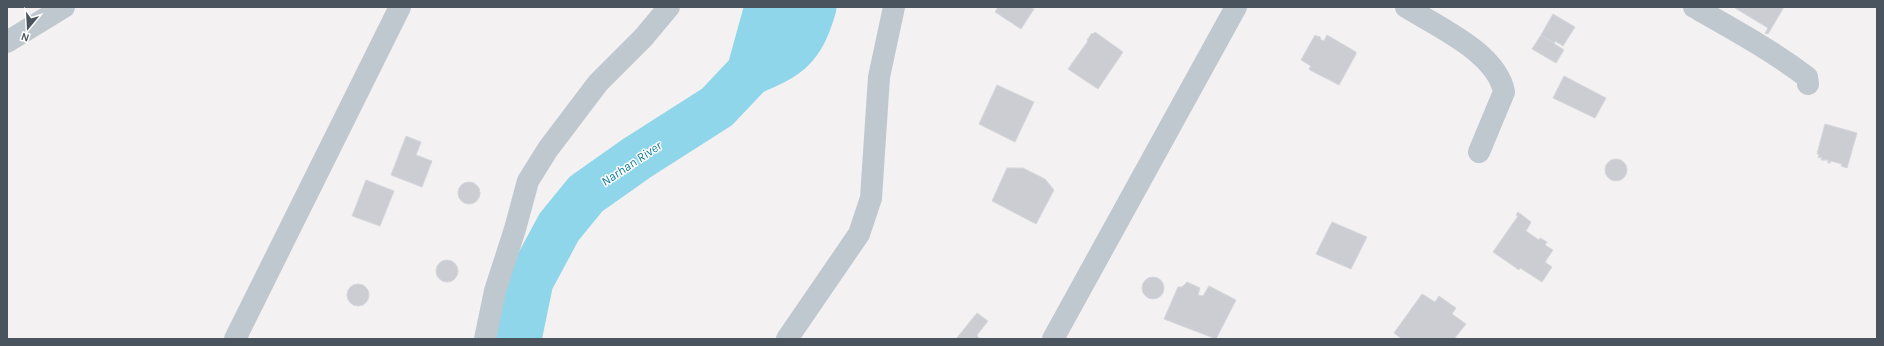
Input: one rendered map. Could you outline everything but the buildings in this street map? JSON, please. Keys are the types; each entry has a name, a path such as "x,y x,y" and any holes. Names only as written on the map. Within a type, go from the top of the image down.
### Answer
{"street":[{"path":"7,42 64,7"},
{"path":"235,339 400,7"},
{"path":"485,339 494,291 516,229 528,181 548,149 598,83 643,38 669,7"},
{"path":"787,339 859,234 871,198 879,77 894,7"},
{"path":"1053,339 1236,7"},
{"path":"1406,7 1476,50 1493,66 1502,83 1504,92 1479,152"},
{"path":"1694,7 1746,36 1796,68 1807,77 1808,84"}],"waterway":[{"name":"Narhan River","path":"518,339 530,281 559,227 586,194 637,158 717,107 750,72 768,7"},
{"path":"750,72 775,61 792,49 804,32 813,7"}]}
